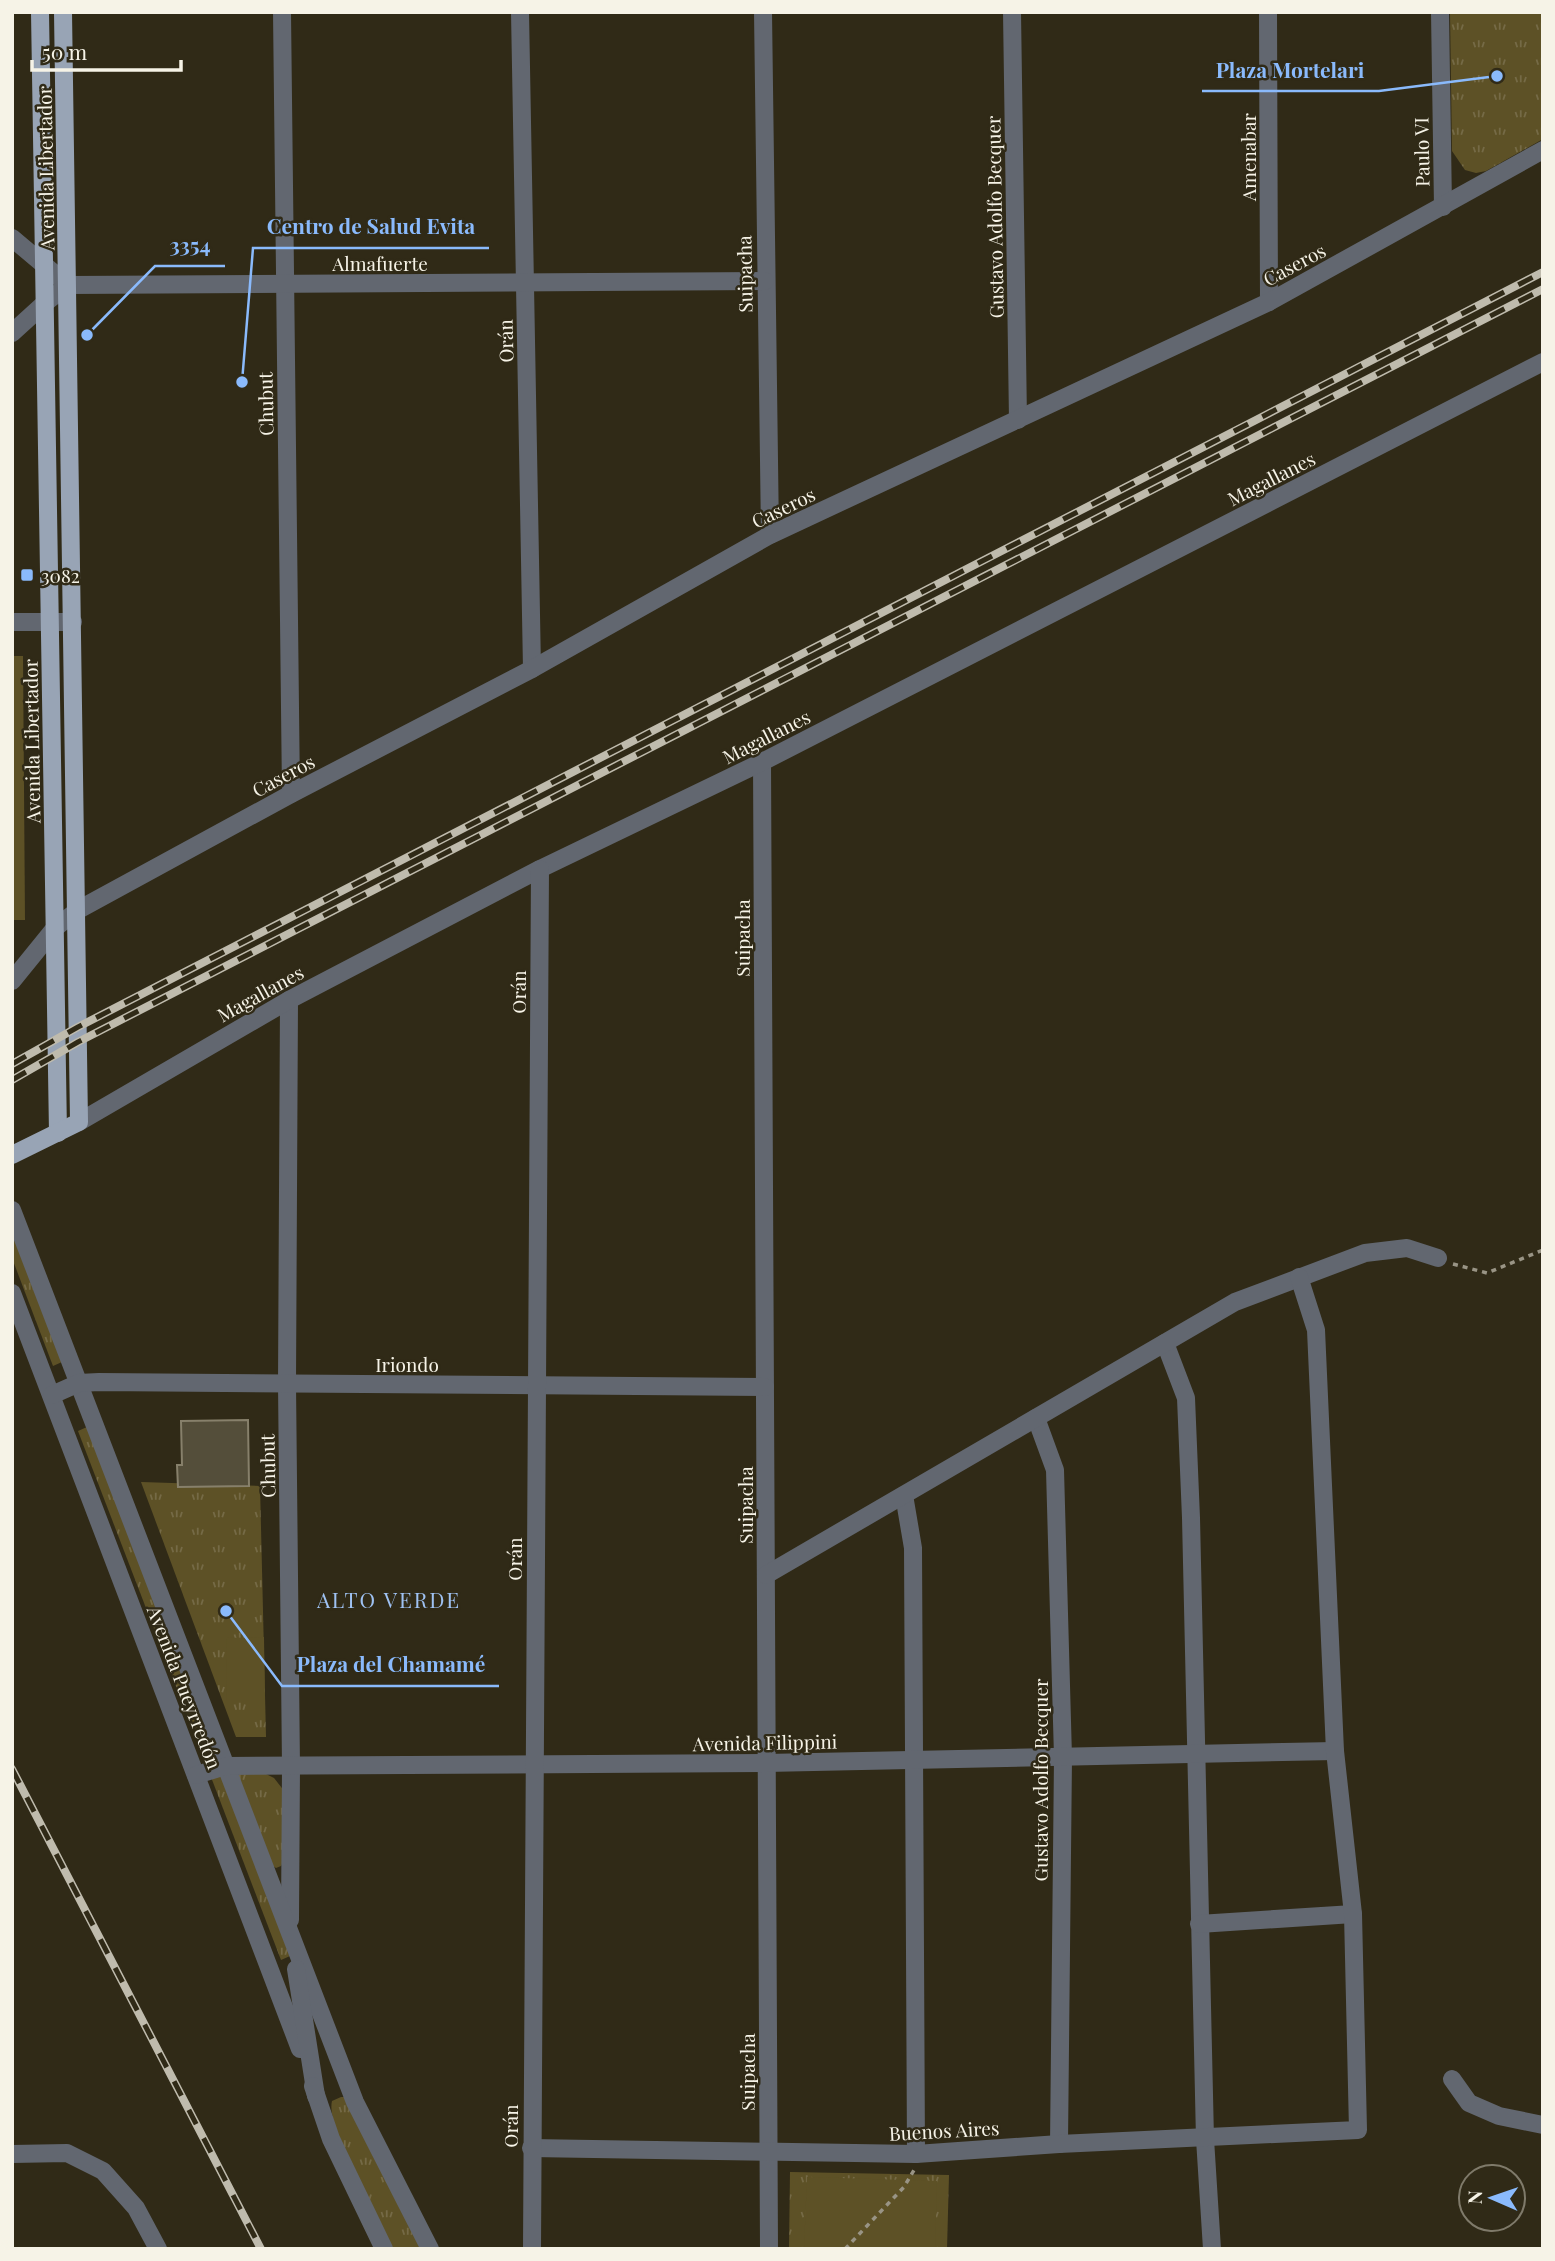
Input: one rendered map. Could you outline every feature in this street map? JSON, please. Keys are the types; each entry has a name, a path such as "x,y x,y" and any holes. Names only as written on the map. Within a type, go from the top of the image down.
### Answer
{"main road":[{"name":"Avenida Libertador","path":"40,12 58,1133"},
{"name":"Avenida Libertador","path":"64,12 79,1122"},
{"name":"Magallanes","path":"12,1155 79,1122"}],"street":[{"name":"Chubut","path":"282,12 291,794"},
{"name":"Orán","path":"520,12 532,669"},
{"name":"Suipacha","path":"762,12 770,535"},
{"name":"Gustavo Adolfo Becquer","path":"1012,12 1018,420"},
{"name":"Amenabar","path":"1268,12 1269,302"},
{"name":"Paulo VI","path":"1440,12 1443,207"},
{"name":"Caseros","path":"12,981 55,928 78,910 291,794 532,669 770,535 1269,302 1543,149"},
{"path":"12,238 68,285 12,333"},
{"name":"Almafuerte","path":"68,285 765,281"},
{"name":"Magallanes","path":"79,1122 289,1000 540,869 762,762 1543,362"},
{"path":"12,622 73,622"},
{"name":"Suipacha","path":"762,762 769,2249"},
{"name":"Orán","path":"532,2249 540,869"},
{"name":"Chubut","path":"289,1000 290,1932"},
{"name":"Avenida Pueyrredón","path":"12,1210 355,2102 430,2249"},
{"path":"766,1576 1235,1302 1366,1253 1407,1248 1438,1258"},
{"path":"1199,1924 1353,1914 1335,1751 1317,1330 1299,1277"},
{"name":"Avenida Pueyrredón","path":"12,1293 196,1775 331,2139 384,2249"},
{"path":"1165,1343 1185,1398 1191,1518 1205,2139 1212,2249"},
{"name":"Iriondo","path":"52,1395 79,1383 765,1387"},
{"name":"Gustavo Adolfo Becquer","path":"1036,1418 1055,1470 1063,1757 1059,2144"},
{"path":"904,1495 913,1548 916,2154"},
{"name":"Avenida Filippini","path":"196,1775 226,1766 291,1768 766,1763 1335,1751"},
{"name":"Buenos Aires","path":"531,2148 916,2154 1059,2144 1358,2130 1353,1914"},
{"name":"Avenida Pueyrredón","path":"290,1932 317,2096"},
{"path":"1452,2079 1469,2103 1499,2116 1543,2124"},
{"path":"12,2154 67,2153 103,2171 136,2208 158,2249"}],"path":[{"path":"1438,1258 1458,1267 1488,1273 1543,1250"},
{"path":"845,2249 904,2187 914,2172 916,2154"}],"green space":[{"path":"1450,12 1543,12 1543,139 1486,171 1476,173 1465,170 1452,151"},
{"path":"12,656 23,656 25,920 12,920"},
{"path":"12,1231 62,1362 53,1366 12,1258"},
{"path":"87,1427 203,1729 194,1733 78,1431"},
{"path":"141,1482 260,1486 266,1737 236,1737"},
{"path":"264,1637 265,1702 227,1702 226,1638"},
{"path":"244,1772 266,1774 274,1778 285,1792 284,1860 281,1866 276,1868 270,1864 238,1775"},
{"path":"220,1774 290,1956 281,1960 211,1777"},
{"path":"348,2097 423,2249 392,2249 344,2152 332,2114 332,2101"},
{"path":"790,2172 949,2175 947,2249 789,2249"},
{"path":"807,2177 937,2181 935,2249 804,2249"}],"building":[{"path":"248,1420 249,1486 178,1487 177,1465 182,1465 181,1421"}],"railway":[{"path":"12,1064 78,1027 1543,272"},
{"path":"12,1080 78,1042 1543,289"},
{"path":"12,1769 261,2249"}],"place":[{"name":"Plaza Mortelari","path":"1497,76"},
{"name":"3354","path":"87,335"},
{"name":"Centro de Salud Evita","path":"242,382"},
{"name":"3082","path":"27,575"},
{"name":"Plaza del Chamamé","path":"226,1611"}],"district":[{"name":"ALTO VERDE","path":"389,1599"}]}
